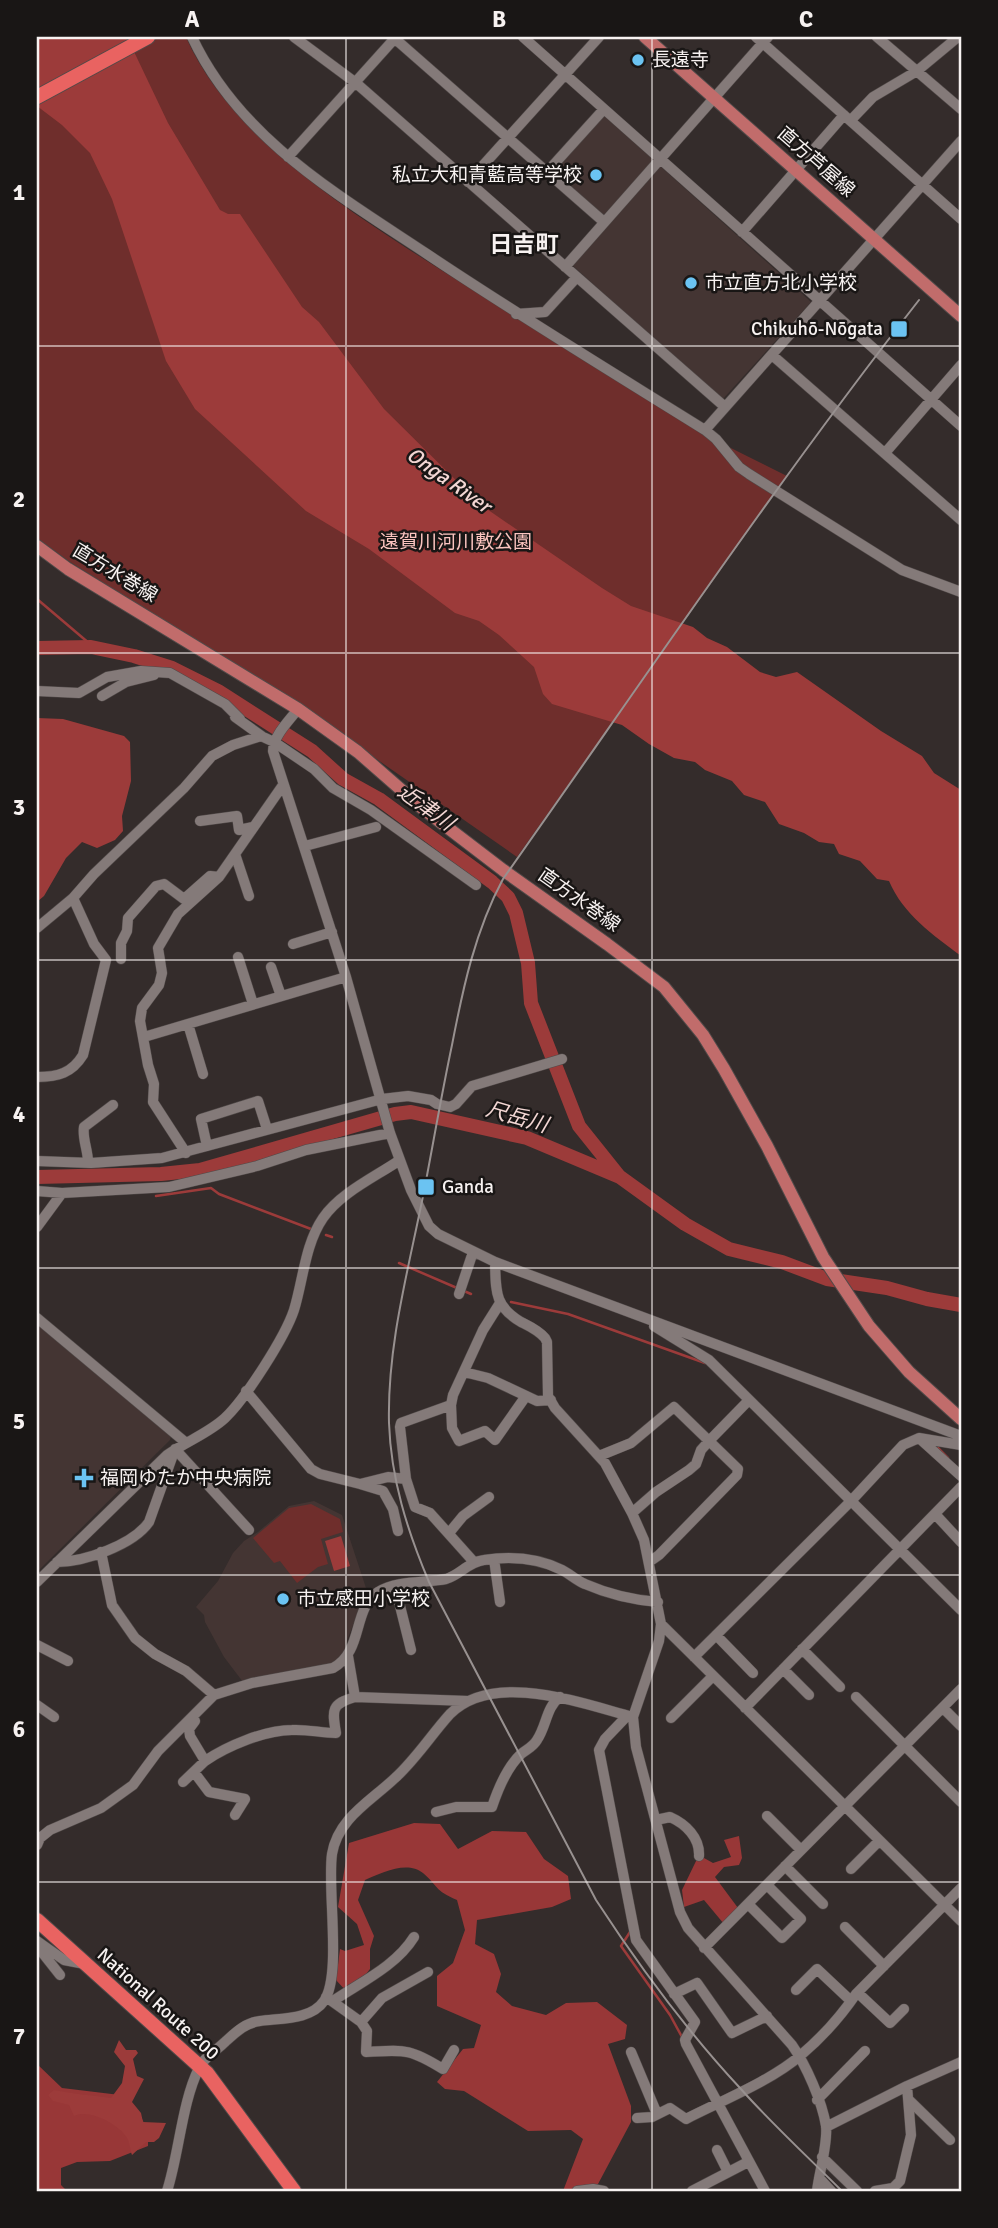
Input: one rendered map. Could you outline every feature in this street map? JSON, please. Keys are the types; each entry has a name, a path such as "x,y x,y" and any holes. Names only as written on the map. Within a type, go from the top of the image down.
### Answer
{"highway":[{"path":"37,97 148,37"},
{"name":"National Route 200","path":"37,1920 200,2066 294,2191"}],"main road":[{"name":"直方芦屋線","path":"645,37 961,316"},
{"name":"直方水巻線","path":"37,546 68,569 298,709 358,752 422,808 503,870 664,987 700,1032 744,1102 823,1257 869,1326 909,1371 961,1419"}],"street":[{"path":"192,37 222,88 267,139 350,203 516,314 705,430 739,467 749,474 902,570 961,592"},
{"path":"294,37 356,83 725,407"},
{"path":"288,157 395,37 604,222"},
{"path":"523,37 961,426"},
{"path":"468,182 598,37"},
{"path":"877,37 961,109"},
{"path":"742,232 848,117 873,97 917,71 958,37"},
{"path":"565,267 715,99 763,39 961,219"},
{"path":"547,173 604,109"},
{"path":"705,430 961,141"},
{"path":"516,314 545,312 577,277"},
{"path":"772,355 960,516"},
{"path":"885,453 961,365"},
{"path":"37,691 79,693 107,677 141,671 170,673 225,704 263,737"},
{"path":"102,696 126,682 154,675 178,683 240,719"},
{"path":"298,709 275,740 273,751 346,977 390,1133 429,1226 438,1234 495,1262 961,1436"},
{"path":"37,928 72,898 184,788 212,756 233,745 263,737 275,740 314,769 333,788 371,810 476,885"},
{"path":"186,1153 153,1102 154,1084 140,1021 142,1008 159,985 162,973 158,948 178,914 219,877 283,785"},
{"path":"201,821 237,816 239,830 253,827"},
{"path":"305,846 376,827"},
{"path":"235,854 249,895"},
{"path":"121,959 121,943 127,931 128,918 156,886 164,884 184,899 210,876 219,877"},
{"path":"37,1077 55,1077 67,1072 75,1068 83,1055 106,960 94,944 72,898"},
{"path":"293,944 332,932"},
{"path":"238,957 253,1004"},
{"path":"271,967 281,996"},
{"path":"144,1037 346,977"},
{"path":"188,1024 203,1074"},
{"path":"37,1161 88,1162 162,1158 382,1099 408,1096 450,1107 472,1086 562,1059"},
{"path":"207,1146 201,1119 258,1101 267,1129"},
{"path":"88,1162 88,1149 82,1133 84,1126 113,1105"},
{"path":"37,1191 62,1193 169,1187 257,1166 306,1150 390,1133"},
{"path":"37,1582 175,1449 225,1418 281,1338 293,1313 312,1241 324,1216 350,1193 400,1160"},
{"path":"37,1227 62,1193"},
{"path":"460,1291 473,1252"},
{"path":"495,1262 496,1291 500,1303 511,1316 547,1342 547,1388 551,1400 599,1456 632,1513 644,1540 658,1602 661,1625 659,1641 630,1716 605,1739 599,1750 635,1935 695,2022 685,2040 765,2191"},
{"path":"500,1303 483,1330 453,1395 452,1428 459,1441 485,1431 495,1440 526,1396"},
{"path":"37,1318 185,1442"},
{"path":"645,1319 666,1335 709,1360 902,1547 961,1610"},
{"path":"464,1372 488,1378 537,1401 551,1400"},
{"path":"246,1391 311,1469 320,1474 383,1491 393,1509 398,1531"},
{"path":"632,1513 696,1464 701,1450 749,1400"},
{"path":"451,1405 401,1423 406,1479 415,1507 430,1513 473,1562"},
{"path":"599,1456 631,1443 674,1407 738,1469 737,1475 649,1562"},
{"path":"919,1438 961,1476"},
{"path":"694,1657 909,1440 919,1438 961,1445"},
{"path":"175,1449 249,1530"},
{"path":"57,1562 70,1562 101,1552 142,1532 149,1522 175,1449"},
{"path":"360,1484 388,1477 406,1479"},
{"path":"745,1708 961,1487"},
{"path":"449,1533 463,1516 489,1497"},
{"path":"934,1514 961,1542"},
{"path":"101,1552 112,1605 135,1638 155,1654 186,1671 214,1695"},
{"path":"355,1697 348,1656 362,1616 375,1594 395,1586 450,1578 473,1562 494,1559 544,1562 583,1584 633,1600 658,1602"},
{"path":"494,1559 500,1602"},
{"path":"395,1586 411,1650"},
{"path":"661,1625 961,1921"},
{"path":"716,1635 753,1673"},
{"path":"37,1645 68,1661"},
{"path":"802,1649 840,1687"},
{"path":"37,1845 40,1838 50,1830 101,1808 133,1785 158,1751 214,1695 252,1683 333,1668 348,1656"},
{"path":"783,1669 809,1695"},
{"path":"671,1718 713,1676"},
{"path":"704,1948 961,1689"},
{"path":"183,1782 205,1761 223,1749 293,1729 320,1734 336,1733 333,1715 335,1706 340,1701 355,1697 469,1701 492,1695 524,1692 560,1697 630,1716"},
{"path":"205,1761 188,1729 214,1695"},
{"path":"436,1812 456,1807 492,1807 505,1777 519,1756 533,1747 552,1703 560,1697"},
{"path":"856,1698 961,1802"},
{"path":"329,1999 332,1979 332,1854 341,1831 356,1810 409,1766 452,1713 469,1701"},
{"path":"37,1705 54,1717"},
{"path":"943,1708 961,1726"},
{"path":"630,1716 680,1912 688,1928 704,1948 800,2056 826,2127 817,2191"},
{"path":"194,1772 209,1792 245,1799 234,1815"},
{"path":"767,1816 801,1850"},
{"path":"656,1820 670,1817 692,1832 699,1846 699,1856"},
{"path":"851,1870 879,1841"},
{"path":"785,1866 823,1904"},
{"path":"748,1904 782,1938 801,1919 767,1885"},
{"path":"637,2118 652,2117 670,2108 685,2119 747,2089 800,2056 961,1888"},
{"path":"845,1927 884,1966"},
{"path":"167,2191 192,2088 200,2066 241,2028 257,2021 292,2018 315,2010 390,1964 414,1937"},
{"path":"37,1944 64,1960 85,1964"},
{"path":"37,1944 60,1975"},
{"path":"796,1990 817,1969 890,2023 904,2009"},
{"path":"360,2022 382,1998 428,1972"},
{"path":"674,1994 697,1983 732,2033 767,2016"},
{"path":"329,1999 360,2022 367,2031 366,2052 416,2052 443,2069 454,2050"},
{"path":"817,2100 865,2051"},
{"path":"631,2052 657,2114"},
{"path":"826,2127 961,2062"},
{"path":"875,2191 893,2188 900,2181 911,2135 907,2086"},
{"path":"909,2100 950,2140"},
{"path":"718,2150 728,2172"},
{"path":"822,2157 857,2191"},
{"path":"698,2190 748,2162"},
{"path":"818,2178 831,2191"},
{"path":"577,2191 604,2191"}],"shaded area":[{"path":"603,115 654,160 602,217 552,171"},
{"name":"市立直方北小学校","path":"660,166 811,302 722,400 571,264"},
{"name":"福岡ゆたか中央病院","path":"37,1324 171,1436 37,1572"},
{"name":"市立感田小学校","path":"314,1501 342,1515 367,1591 345,1645 345,1654 331,1666 243,1682 224,1657 205,1622 204,1615 196,1607 218,1581 233,1553 244,1541 289,1506"},
{"path":"414,1823 440,1824 458,1849 492,1831 526,1832 544,1859 568,1876 571,1899 552,1907 477,1920 475,1944 494,1954 501,1974 496,1992 512,2006 546,2015 566,2003 597,2002 627,2025 625,2039 608,2044 631,2106 631,2122 598,2184 563,2191 583,2139 571,2130 528,2131 464,2091 445,2089 437,2082 463,2049 474,2048 481,2025 437,2006 437,1976 453,1963 465,1930 457,1900 440,1891 423,1873 417,1869 402,1868 365,1880 358,1900 374,1936 370,1949 370,1969 359,1983 347,1992 336,1980 340,1949 345,1951 364,1945 357,1924 338,1907 349,1843"},
{"path":"739,1836 742,1858 739,1865 724,1867 715,1877 738,1908 724,1924 704,1900 684,1907 682,1890 697,1859 704,1858 713,1863 731,1857 724,1840"},
{"path":"37,2064 62,2088 120,2095 138,2111 148,2133 148,2146 110,2161 77,2162 61,2168 61,2185 67,2191 37,2191"}],"green space":[{"name":"遠賀川河川敷公園","path":"37,37 186,37 208,77 238,115 274,151 314,184 400,244 613,379 704,434 787,476 517,857 299,705 70,562 37,538"},
{"path":"311,1504 340,1519 343,1532 321,1539 328,1564 318,1567 297,1583 280,1561 274,1563 253,1538 289,1508"}],"water":[{"name":"Onga River","path":"37,37 127,37 168,123 220,210 228,214 240,214 302,307 319,322 384,409 481,505 631,606 693,627 707,638 727,647 760,672 776,677 797,672 881,731 922,756 934,773 961,790 961,956 911,914 889,881 877,879 860,861 839,854 834,844 819,842 779,824 765,802 744,795 732,781 705,770 695,762 674,758 622,725 552,704 543,694 534,667 499,635 479,621 455,613 369,549 306,511 195,409 166,361 112,199 90,153 62,125 37,106"},
{"path":"37,718 63,719 124,736 130,742 131,781 122,816 123,831 115,840 97,848 82,842 66,858 44,896 38,901"},
{"path":"341,1536 350,1566 334,1571 325,1541"},
{"path":"119,2040 126,2050 136,2050 138,2053 133,2059 137,2076 144,2079 132,2102 141,2113 143,2122 166,2123 159,2138 154,2142 146,2142 132,2155 127,2138 118,2128 96,2116 74,2116 69,2105 53,2101 48,2095 54,2090 111,2098 122,2083 125,2066 114,2052"}],"waterway":[{"path":"37,599 91,647"},
{"name":"近津川","path":"37,648 91,647 134,656 172,668 218,691 312,751 343,779 379,799 492,882 508,897 516,913 528,963 531,1003 579,1126 619,1176"},
{"name":"尺岳川","path":"37,1177 161,1174 200,1170 395,1114 411,1112 527,1138 620,1177 685,1224 729,1249 782,1262 827,1279 887,1288 961,1305"},
{"path":"156,1196 211,1188 219,1194 311,1229"},
{"path":"326,1235 332,1237"},
{"path":"399,1263 457,1288"},
{"path":"464,1291 471,1294"},
{"path":"511,1302 568,1314 705,1363"},
{"path":"938,1448 948,1458"},
{"path":"630,1932 621,1946 670,2015 682,2037"}],"tram line":[{"path":"842,2191 720,2066 646,1973 596,1900 421,1563 407,1524 393,1464 389,1393 401,1304 461,1002 477,939 493,899 503,879 708,587 919,300"}],"place":[{"name":"長遠寺","path":"638,60"},
{"name":"私立大和青藍高等学校","path":"596,175"},
{"name":"市立直方北小学校","path":"691,283"},
{"name":"Chikuhō-Nōgata","path":"899,329"},
{"name":"Ganda","path":"426,1187"},
{"name":"福岡ゆたか中央病院","path":"84,1478"},
{"name":"市立感田小学校","path":"283,1599"}],"district":[{"name":"日吉町","path":"524,244"}]}
